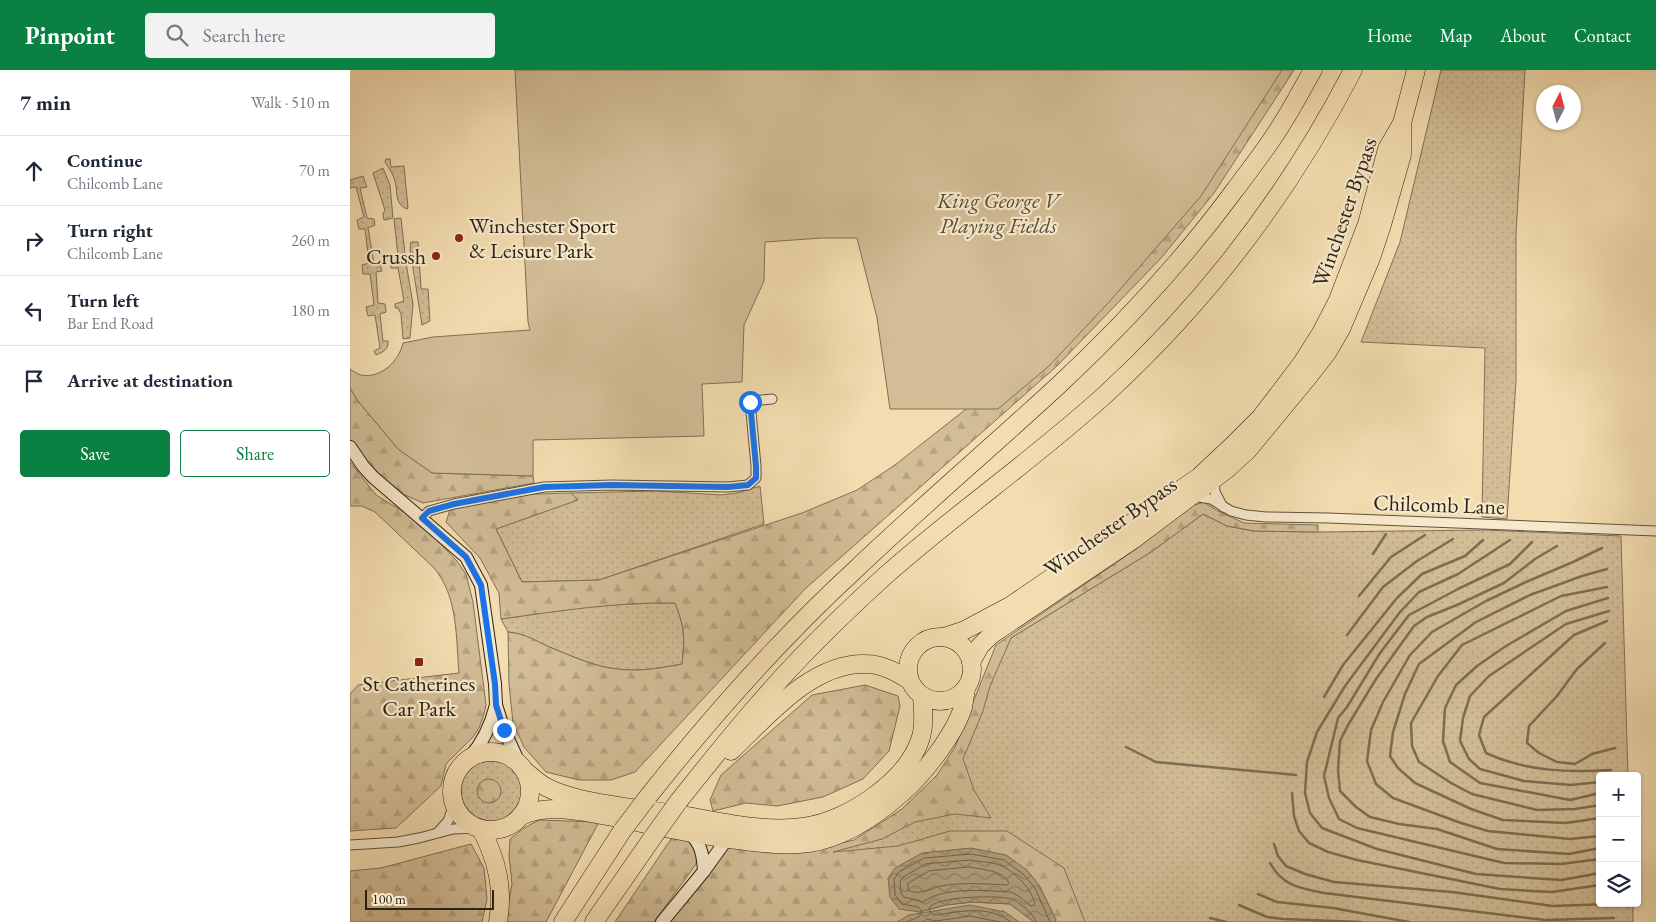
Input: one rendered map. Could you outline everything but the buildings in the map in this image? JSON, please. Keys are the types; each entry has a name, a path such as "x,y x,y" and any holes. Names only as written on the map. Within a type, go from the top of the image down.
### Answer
{"highway":[{"path":"563,922 622,831 647,798 692,742 794,629 932,498 1062,383 1167,274 1204,231 1259,157 1283,123 1313,70"},
{"path":"594,922 678,802 762,699 839,620 933,535 1034,455 1105,394 1159,344 1225,269 1273,205 1321,129 1353,70"},
{"path":"1402,123 1416,70"},
{"name":"Winchester Bypass","path":"972,662 980,646 991,635 1134,539 1193,496 1248,450 1272,422 1327,353 1356,296 1381,228 1402,155 1402,123"},
{"name":"Winchester Bypass","path":"944,637 965,630 1010,606 1199,476 1261,417 1302,364 1338,300 1367,224 1387,149 1402,123"},
{"path":"521,816 539,809 573,810 727,839 785,845 810,843 830,838 872,817 912,785 941,748 963,708 972,662 962,645 950,638 933,637 923,641 914,648 909,658 907,669 909,680 914,689 922,696 930,700 950,700 966,688"},
{"path":"678,802 795,691 815,678 850,665 866,664 878,665 895,671 909,680"},
{"path":"523,768 530,790 526,808 513,824 492,830 479,828 463,819 454,804 452,793 452,783 456,773 462,764 470,758 478,754 497,752 513,759 546,787 564,795 758,827 804,827 826,822 863,804 881,790 904,767 915,753 921,737 924,721 922,696"},
{"path":"479,828 493,856 501,889 498,922"}],"main road":[{"path":"350,447 363,466 379,483 466,557 481,585 495,684 496,705 504,730 523,768"},
{"path":"470,758 491,725 496,705"},
{"path":"689,832 697,840 703,852 704,871"},
{"path":"662,922 704,871 727,839"}],"street":[{"path":"422,518 429,511 454,504 544,487 612,485 728,487 748,485 756,478 750,402 772,399"},
{"path":"1214,480 1215,492 1223,507"},
{"name":"Chilcomb Lane","path":"1193,496 1210,499 1231,511 1266,517 1656,531"},
{"path":"438,832 448,821 454,804"},
{"path":"350,845 419,838 453,829 479,828"}],"green space":[{"name":"King George V Playing Fields","path":"515,70 1282,70 1201,196 1110,301 1049,366 998,409 890,409 877,318 857,238 822,238 765,242 764,281 744,325 742,382 702,384 704,436 533,440 533,476 432,473 398,449 358,401 350,388 350,369 361,375 368,376 382,371 398,356 403,343 433,337 530,330 528,322"},
{"path":"1267,70 1294,70 1214,193 1162,257 1057,366 805,589 635,772 611,780 579,780 546,772 524,747 513,723 509,684 508,632 527,636 569,655 609,668 633,670 682,664 683,633 675,603 631,604 501,619 499,593 480,558 446,522 450,510 505,495 571,493 578,500 496,529 522,582 599,580 802,513 857,490 895,465 1013,372"},
{"path":"1441,70 1525,70 1516,235 1516,381 1507,519 1482,517 1485,348 1361,342 1400,242"},
{"path":"386,159 390,159 391,167 404,166 407,209 398,201 395,181 385,162"},
{"path":"383,168 390,185 393,218 384,220 383,214 385,210 373,173"},
{"path":"363,176 367,187 360,188 367,218 374,219 375,225 368,228 374,264 380,264 382,271 376,272 378,303 385,304 386,312 380,314 383,341 388,341 388,346 376,355 374,351 380,348 375,315 368,316 366,307 374,305 370,274 363,274 362,265 369,263 365,229 359,229 357,220 364,217 356,187 350,188 350,180"},
{"path":"401,218 413,304 410,338 403,339 401,314 398,308 395,308 395,304 404,301 398,268 391,268 390,259 398,256 394,219"},
{"path":"411,242 418,242 421,289 428,289 430,321 422,325 410,249"},
{"path":"350,388 358,401 398,449 432,473 533,476 534,483 423,503 405,495 378,474 353,445 350,439"},
{"path":"350,462 376,495 404,512 433,536 456,560 466,574 473,602 486,705 479,728 473,737 446,764 441,786 396,828 350,831 350,694 358,685 459,673 452,604 442,579 434,568 375,512 362,506 350,506"},
{"path":"760,486 764,524 599,580 522,582 496,529 577,500 571,493 656,491 721,495 737,493"},
{"path":"1204,502 1216,510 1244,523 1318,525 1318,532 1254,531 1227,526 1203,514 1151,552 1011,638 990,686 983,711 963,759 974,790 991,818 955,814 915,822 882,839 833,852 898,846 950,831 1007,831 1064,868 1085,922 1055,922 1056,920 1039,885 907,863 895,868 919,912 946,905 972,902 1010,904 1034,922 670,922 729,846 832,845 854,840 902,809 937,775 955,747 996,645 1139,547 1192,506"},
{"path":"1203,514 1227,526 1254,531 1486,530 1621,536 1628,772 1596,772 1596,907 1633,907 1633,922 670,922 778,852 882,839 931,798 994,668 1011,638 1151,552"},
{"path":"675,603 681,619 683,633 682,664 642,670 601,666 569,655 527,636 508,632 501,619 580,607"},
{"path":"865,685 898,696 900,706 889,751 863,779 823,797 777,806 746,803 713,811 710,800 721,775 812,695"},
{"path":"486,760 498,760 514,769 521,779 523,791 521,803 514,813 498,822 486,822 475,817 466,808 461,797 461,785 466,774 475,765"},
{"path":"489,779 497,783 501,791 497,799 489,803 481,799 477,791 481,783"},
{"path":"539,820 599,822 546,922 505,922 512,884 509,856 510,839 524,828"},
{"path":"673,836 689,838 697,855 696,864 654,922 615,922"},
{"path":"471,844 484,868 487,899 482,922 350,922 350,871 381,868"}],"water":[{"path":"971,848 1006,855 1027,870 1039,885 1056,920 1055,922 1034,922 1010,904 972,902 946,905 919,912 899,909 890,897 888,878 895,868 922,853"},
{"path":"970,905 1005,912 1019,922 897,922 909,915"}],"waterway":[{"path":"1373,554 1386,534"},
{"path":"1359,596 1391,557 1425,535"},
{"path":"1347,635 1383,587 1417,561 1453,539"},
{"path":"1324,697 1343,665 1397,598 1422,574 1465,556 1483,540"},
{"path":"1510,540 1458,574 1419,592 1400,612 1345,686 1317,732 1307,762 1305,793 1310,813 1322,828 1377,849 1476,874 1561,880 1596,874"},
{"path":"1532,542 1510,564 1409,615 1380,653 1347,707 1338,718 1324,776 1329,798 1339,819 1357,828 1504,863 1561,864 1596,860"},
{"path":"1557,546 1535,559 1504,583 1427,617 1414,626 1376,679 1340,741 1338,770 1340,791 1356,807 1370,817 1399,824 1437,829 1497,849 1569,854 1596,849"},
{"path":"1596,836 1570,839 1488,831 1461,823 1393,798 1376,784 1367,761 1371,730 1383,702 1410,655 1432,632 1486,601 1602,548"},
{"path":"1596,819 1566,823 1503,820 1471,809 1415,783 1398,768 1390,756 1393,732 1405,694 1419,664 1476,622 1530,595 1607,569"},
{"path":"1596,806 1575,809 1537,810 1472,794 1419,762 1412,746 1411,723 1438,676 1462,645 1561,596 1607,587"},
{"path":"1596,794 1570,800 1480,783 1450,762 1443,741 1445,708 1456,685 1477,666 1506,646 1566,611 1608,598"},
{"path":"1596,782 1571,785 1524,781 1480,769 1469,759 1460,741 1463,718 1470,696 1489,676 1566,624 1609,611"},
{"path":"1607,621 1574,635 1484,717 1479,735 1486,753 1516,764 1563,771 1611,770"},
{"path":"1605,643 1577,669 1557,696 1529,726 1527,743 1539,753 1557,762 1575,764 1592,754 1615,748"},
{"path":"1126,747 1156,762 1296,775"},
{"path":"1292,793 1294,816 1299,831 1309,843 1328,852 1357,860 1500,889 1552,892 1596,886"},
{"path":"1274,844 1278,856 1286,866 1305,874 1334,882 1452,892 1552,906 1596,904"},
{"path":"1270,863 1280,877 1292,885 1324,893 1545,920 1614,918"},
{"path":"1258,894 1277,902 1333,908 1409,922"},
{"path":"1239,905 1267,917 1361,922"},
{"path":"1210,918 1226,922"}],"place":[{"name":"Winchester Sport & Leisure Park","path":"459,238"},
{"name":"Crussh","path":"436,256"},
{"name":"St Catherines Car Park","path":"419,662"}],"route":[{"path":"504,730 496,705 495,684 481,585 466,557 422,518 429,511 454,504 544,487 612,485 728,487 748,485 756,478 750,402"}]}
